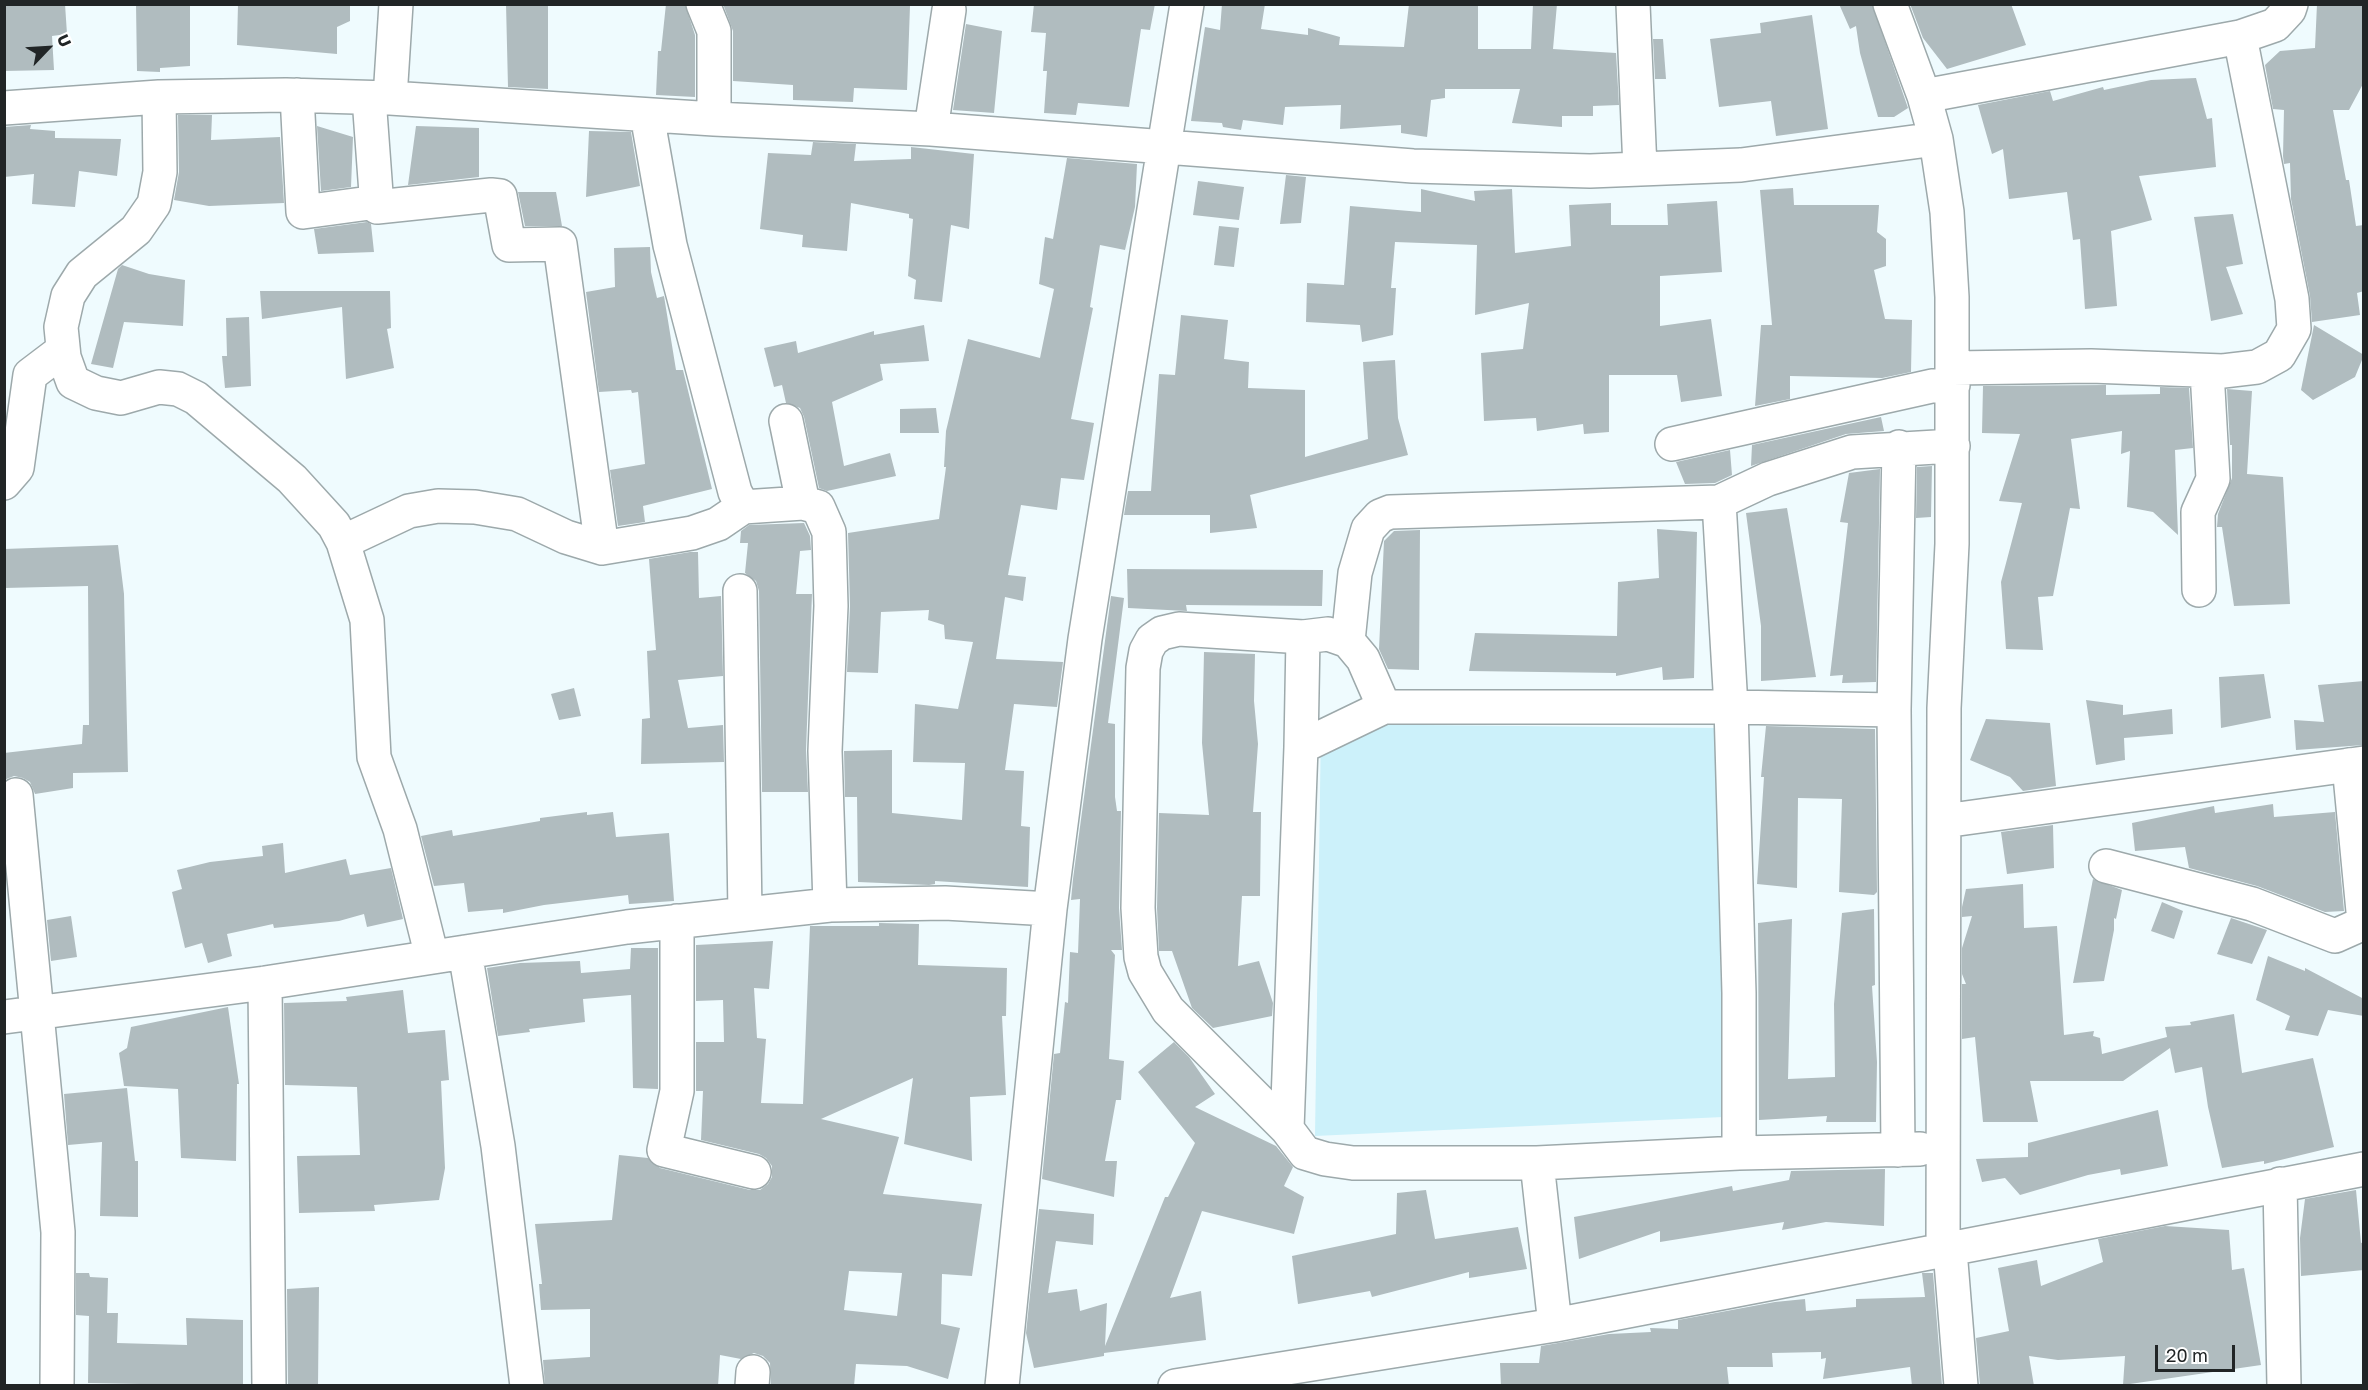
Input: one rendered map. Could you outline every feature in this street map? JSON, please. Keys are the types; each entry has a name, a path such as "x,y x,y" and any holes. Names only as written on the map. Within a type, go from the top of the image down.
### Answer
{"street":[{"path":"396,4 379,98 377,207 500,196 509,245 560,244 602,548"},
{"path":"703,4 714,31 714,119"},
{"path":"1002,1386 1050,909 1085,639 1187,4"},
{"path":"1633,4 1640,169"},
{"path":"1890,4 1924,96 1936,139 1947,212 1953,446 1952,544 1944,708 1945,979 1942,1149 1947,1250 1961,1386"},
{"path":"1924,96 2241,37 2275,25 2289,10 2291,4"},
{"path":"931,129 950,10"},
{"path":"1672,444 1932,386 1953,377 2091,366 2207,371 2257,367 2279,355 2294,329 2292,299 2241,37"},
{"path":"297,95 303,212 377,202"},
{"path":"4,108 159,97 297,95 379,98 714,119 931,129 1413,166 1590,171 1741,165 1936,139"},
{"path":"159,97 160,172 154,204 136,230 82,274 68,296 62,327 63,350 73,382 96,393 121,398 159,387 178,389 196,398 292,479 321,508 344,542 367,620 374,757 400,829 432,957"},
{"path":"648,115 673,255 735,492 743,507"},
{"path":"4,483 17,468 30,375 63,350"},
{"path":"2199,590 2198,512 2213,479 2207,371"},
{"path":"786,421 803,503"},
{"path":"1348,641 1355,573 1368,529 1380,516 1390,512 1719,502 1768,478 1852,452 1899,447 1953,446"},
{"path":"1898,1150 1894,710 1899,447"},
{"path":"1719,502 1731,707 1739,993 1739,1153"},
{"path":"344,542 409,511 438,506 475,507 517,514 566,537 602,548 692,533 718,524 743,507 803,503 818,507 829,531 831,606 825,751 830,905"},
{"path":"740,591 745,914"},
{"path":"1384,707 1363,659 1348,641 1328,634 1303,637 1179,629 1162,633 1152,640 1146,651 1143,668 1138,908 1141,957 1145,972 1168,1010 1287,1129 1305,1153 1324,1160 1353,1163 1537,1163 1739,1153 1942,1149"},
{"path":"1287,1129 1303,637"},
{"path":"1301,747 1384,707 1731,707 1894,710"},
{"path":"1944,821 2356,764 2364,922 2335,936 2252,904 2106,866"},
{"path":"16,795 58,1232 57,1386"},
{"path":"4,1017 265,983 677,921 830,905 945,903 1050,909"},
{"path":"677,921 676,1091 664,1150 753,1172"},
{"path":"465,952 498,1146 527,1386"},
{"path":"265,983 269,1386"},
{"path":"1537,1163 1555,1325"},
{"path":"1185,1385 1555,1325 2364,1169"},
{"path":"2280,1184 2284,1386"}],"shaded area":[{"path":"1321,724 1717,728 1723,1117 1315,1136"}],"building":[{"path":"4,4 65,4 67,34 52,36 54,70 4,71"},
{"path":"136,4 190,4 190,66 160,68 160,72 137,71"},
{"path":"238,4 350,4 350,21 337,27 337,54 237,45"},
{"path":"506,4 548,4 548,89 508,87"},
{"path":"666,4 685,4 695,35 695,97 656,95 658,51 661,51"},
{"path":"723,4 910,6 907,90 854,88 853,102 793,100 793,85 733,81 733,31"},
{"path":"1034,4 1155,4 1150,30 1141,29 1129,107 1078,103 1076,115 1044,113 1047,71 1043,71 1046,33 1031,32"},
{"path":"1222,4 1265,4 1261,29 1308,35 1308,28 1340,37 1339,45 1404,47 1409,4 1478,4 1478,49 1531,49 1533,4 1557,4 1553,49 1616,53 1619,105 1593,106 1593,116 1562,116 1562,127 1512,123 1520,89 1445,89 1445,98 1431,100 1427,137 1401,133 1401,125 1340,129 1341,105 1285,107 1283,125 1243,120 1241,130 1223,127 1222,123 1191,121 1205,27 1220,30"},
{"path":"1839,4 1872,4 1908,108 1894,117 1878,117 1860,53 1856,26 1850,29"},
{"path":"1910,4 2011,4 2026,45 1947,69 1923,38"},
{"path":"2317,4 2364,4 2364,82 2349,110 2333,110 2346,180 2349,180 2356,226 2364,225 2364,291 2357,293 2360,315 2312,322 2310,296 2291,199 2290,163 2284,164 2284,110 2273,109 2265,65 2280,51 2315,48"},
{"path":"1812,15 1828,129 1776,136 1771,101 1719,107 1710,39 1761,33 1760,23"},
{"path":"966,24 1002,31 994,113 953,110"},
{"path":"1653,39 1663,39 1666,79 1655,79"},
{"path":"2196,78 2207,119 2212,118 2216,167 2139,176 2152,220 2111,231 2117,306 2085,309 2080,239 2073,240 2067,192 2009,199 2003,149 1992,154 1978,105 2050,91 2053,101 2103,87 2104,90 2151,80"},
{"path":"178,115 212,115 211,140 280,137 284,203 209,206 174,200 179,172"},
{"path":"31,125 30,129 55,131 55,138 121,139 117,176 79,171 75,207 32,204 34,174 4,177 4,127"},
{"path":"317,126 353,137 351,187 321,191"},
{"path":"416,126 479,128 479,177 408,185"},
{"path":"589,131 631,132 640,186 586,197"},
{"path":"813,142 856,144 854,161 911,159 911,147 974,154 969,229 951,225 942,302 914,299 916,280 908,276 913,219 909,218 909,214 851,203 847,251 802,247 803,235 760,229 768,153 811,155"},
{"path":"1067,158 1137,164 1135,207 1125,250 1100,245 1090,307 1093,308 1071,419 1094,423 1084,480 1061,478 1057,510 1021,505 1008,575 1026,577 1023,601 1005,597 996,659 1063,662 1057,707 1014,704 1005,770 1024,771 1021,826 1030,827 1028,887 935,881 935,884 929,885 858,882 857,797 845,797 844,751 892,750 892,813 962,820 965,763 913,762 915,704 958,709 973,642 945,639 944,625 928,620 929,610 881,612 878,673 847,672 850,606 848,533 939,519 946,467 944,467 946,431 968,339 1040,358 1054,289 1039,284 1045,237 1053,239"},
{"path":"1286,175 1306,177 1301,223 1280,224"},
{"path":"1198,181 1244,187 1239,220 1193,215"},
{"path":"1793,188 1794,205 1879,205 1877,232 1886,239 1886,266 1874,270 1885,319 1912,320 1911,372 1882,378 1790,376 1790,399 1755,406 1761,325 1772,325 1760,190"},
{"path":"1421,189 1475,201 1474,191 1512,189 1515,253 1571,246 1569,205 1611,203 1611,225 1668,225 1667,204 1717,201 1722,272 1660,276 1660,326 1711,319 1722,396 1681,402 1677,375 1609,375 1609,432 1584,434 1583,424 1537,431 1536,418 1484,421 1481,353 1523,349 1529,303 1475,315 1477,245 1395,242 1391,288 1396,288 1393,335 1362,342 1360,325 1306,322 1307,283 1344,285 1350,206 1421,212"},
{"path":"518,192 556,192 562,226 525,226"},
{"path":"2233,214 2243,264 2226,267 2243,314 2211,321 2194,217"},
{"path":"367,222 371,224 374,252 318,254 314,229"},
{"path":"1219,226 1239,228 1234,267 1214,265"},
{"path":"650,247 651,272 657,298 664,296 676,370 683,370 712,489 643,506 645,522 618,526 610,470 645,464 638,392 632,393 631,390 599,392 586,292 615,287 614,248"},
{"path":"122,265 149,274 185,280 183,326 124,322 113,368 91,364 118,269"},
{"path":"260,291 390,291 391,328 387,329 394,368 346,379 342,307 262,319"},
{"path":"1181,315 1228,320 1224,359 1249,362 1248,388 1305,390 1305,457 1368,439 1363,362 1395,360 1398,418 1408,455 1250,495 1257,528 1210,533 1210,515 1124,515 1128,491 1151,491 1159,374 1175,375"},
{"path":"249,317 251,386 225,388 222,356 227,356 226,318"},
{"path":"924,325 929,361 880,364 883,380 832,402 844,466 890,453 896,476 827,491 819,488 804,417 800,408 786,403 782,385 774,387 764,348 796,341 798,353 874,331 874,335"},
{"path":"2314,325 2364,355 2355,377 2313,400 2301,390"},
{"path":"2106,385 2106,395 2160,394 2160,387 2189,388 2193,448 2175,450 2178,535 2153,512 2127,507 2130,451 2121,454 2122,431 2071,439 2080,509 2070,508 2053,596 2038,597 2043,650 2006,649 2001,582 2022,503 1999,501 2020,434 1982,433 1983,386"},
{"path":"2227,389 2252,391 2247,474 2283,477 2290,604 2234,606 2222,527 2217,527 2218,514 2232,478 2232,445 2230,445"},
{"path":"936,408 939,433 900,433 900,409"},
{"path":"1881,417 1884,431 1846,434 1751,466 1752,445"},
{"path":"1730,450 1732,475 1715,483 1685,484 1676,462"},
{"path":"1932,466 1931,517 1916,518 1917,467"},
{"path":"1880,469 1876,682 1842,683 1843,675 1830,676 1848,523 1840,522 1849,473"},
{"path":"1787,508 1816,677 1761,681 1761,626 1746,513"},
{"path":"804,523 810,536 811,550 800,551 796,594 812,594 806,750 808,792 762,792 759,591 756,581 745,573 748,543 740,543 741,531 749,525"},
{"path":"1657,529 1697,532 1694,678 1663,680 1662,667 1616,676 1616,673 1469,671 1475,633 1617,636 1618,582 1659,578"},
{"path":"1420,530 1419,670 1388,669 1379,649 1384,541 1394,531"},
{"path":"118,545 124,594 128,772 73,773 73,788 35,794 30,782 23,778 14,776 4,780 4,753 82,744 83,725 89,725 88,586 4,588 4,549"},
{"path":"698,552 699,598 721,596 723,676 678,680 688,728 723,725 724,762 641,764 642,719 650,718 647,651 656,650 649,559"},
{"path":"1127,569 1323,570 1322,606 1186,605 1187,611 1128,608"},
{"path":"1111,596 1124,598 1108,723 1115,724 1115,797 1117,811 1121,811 1119,908 1122,950 1111,950 1115,955 1109,1059 1124,1061 1121,1100 1116,1100 1105,1161 1117,1161 1114,1197 1042,1179 1054,1054 1060,1053 1065,1002 1068,1003 1070,952 1078,953 1080,899 1071,900"},
{"path":"1204,652 1255,654 1254,701 1258,744 1253,812 1261,812 1260,896 1242,896 1238,966 1259,961 1273,1003 1272,1016 1213,1028 1192,1008 1172,951 1159,951 1157,908 1159,813 1209,815 1202,743"},
{"path":"2264,674 2271,718 2221,728 2219,677"},
{"path":"2364,681 2364,745 2296,750 2294,720 2324,722 2318,685"},
{"path":"574,688 581,716 559,720 551,694"},
{"path":"2086,700 2123,705 2123,715 2172,709 2173,734 2124,738 2125,760 2096,765"},
{"path":"1986,719 2050,723 2056,786 2023,791 2010,777 1970,760"},
{"path":"1766,726 1875,729 1877,892 1874,895 1839,892 1842,799 1798,798 1797,888 1757,884 1764,777 1761,777"},
{"path":"2273,804 2274,817 2335,812 2344,911 2325,912 2257,886 2189,868 2185,847 2135,851 2132,823 2214,806 2215,813"},
{"path":"587,812 587,815 613,812 616,837 669,833 674,901 629,904 628,895 544,905 503,913 503,909 468,912 464,883 434,886 421,836 452,830 453,836 540,821 540,818"},
{"path":"2053,825 2054,868 2007,874 2001,832"},
{"path":"283,843 285,873 346,859 350,875 391,868 403,919 367,927 364,914 339,921 274,928 273,924 227,934 232,956 208,963 202,943 185,948 172,892 182,889 177,870 210,862 263,856 262,846"},
{"path":"2093,879 2122,890 2116,919 2114,918 2114,930 2104,981 2073,983"},
{"path":"2023,884 2024,928 2057,926 2064,1035 2094,1031 2093,1036 2100,1038 2102,1054 2167,1037 2165,1027 2191,1025 2190,1022 2234,1014 2242,1073 2313,1058 2334,1147 2264,1164 2264,1161 2222,1168 2208,1107 2202,1067 2175,1073 2170,1048 2123,1081 2030,1081 2038,1122 1983,1122 1975,1037 1962,1039 1962,984 1966,984 1962,974 1962,948 1972,916 1962,917 1962,907 1966,889"},
{"path":"2162,902 2183,911 2174,939 2151,931"},
{"path":"1874,909 1875,985 1872,986 1877,1062 1876,1122 1826,1122 1827,1116 1759,1120 1758,923 1792,919 1788,1079 1835,1077 1834,1004 1842,913"},
{"path":"71,916 77,957 51,961 47,920"},
{"path":"2231,918 2267,930 2252,964 2217,954"},
{"path":"879,923 919,924 918,965 1007,968 1006,1016 1002,1016 1006,1095 970,1097 972,1161 904,1144 913,1078 821,1119 899,1137 883,1194 982,1204 972,1276 942,1274 941,1324 960,1328 948,1379 907,1366 856,1364 854,1386 771,1386 770,1363 763,1356 754,1353 741,1359 720,1355 718,1386 545,1386 543,1360 590,1357 590,1309 541,1310 539,1284 542,1284 535,1224 612,1220 619,1155 648,1158 660,1168 750,1190 760,1190 768,1184 772,1177 772,1166 766,1158 759,1154 701,1140 703,1091 696,1091 696,1042 724,1042 723,1000 696,1001 696,945 773,941 769,989 754,988 757,1038 766,1039 761,1103 803,1104 810,926 879,926","holes":["849,1271 902,1273 897,1316 844,1310"]},
{"path":"631,948 658,948 658,1089 633,1088 631,995 583,999 585,1022 529,1029 530,1032 498,1036 487,968 520,963 580,961 581,973 630,969"},
{"path":"2268,956 2305,971 2305,968 2364,999 2364,1016 2328,1010 2318,1036 2285,1030 2290,1016 2256,1000"},
{"path":"403,990 408,1033 445,1030 449,1080 441,1081 445,1168 439,1200 374,1205 375,1211 299,1213 297,1156 360,1155 357,1087 285,1085 284,1003 347,1001 346,997"},
{"path":"228,1007 239,1084 237,1084 236,1161 181,1158 178,1089 124,1086 119,1053 127,1048 131,1027"},
{"path":"1174,1042 1189,1057 1215,1094 1195,1107 1276,1146 1293,1167 1284,1186 1304,1197 1294,1234 1202,1211 1170,1298 1201,1291 1206,1340 1104,1353 1104,1356 1034,1368 1026,1333 1039,1209 1094,1214 1093,1245 1056,1241 1048,1293 1077,1289 1080,1311 1107,1303 1105,1346 1165,1197 1168,1197 1195,1143 1138,1072"},
{"path":"127,1088 135,1161 138,1161 138,1217 100,1216 102,1142 68,1145 64,1094"},
{"path":"2158,1110 2168,1166 2121,1175 2120,1169 2088,1175 2020,1195 2005,1178 1982,1182 1976,1159 2028,1157 2028,1143"},
{"path":"1885,1169 1884,1226 1826,1222 1782,1230 1784,1222 1660,1242 1660,1231 1579,1259 1574,1217 1732,1186 1733,1191 1789,1180 1791,1171"},
{"path":"1426,1190 1435,1239 1518,1227 1527,1269 1469,1278 1469,1272 1372,1297 1370,1291 1298,1304 1292,1256 1396,1234 1397,1193"},
{"path":"2356,1190 2361,1243 2364,1242 2364,1270 2301,1276 2300,1238 2305,1199"},
{"path":"2165,1226 2229,1230 2232,1270 2244,1268 2261,1365 2123,1385 2125,1356 2058,1360 2029,1356 2034,1386 1980,1386 1976,1338 2009,1331 1998,1268 2037,1260 2041,1286 2103,1262 2098,1239"},
{"path":"76,1273 89,1273 90,1277 108,1278 107,1313 118,1313 117,1343 187,1345 186,1318 243,1320 243,1386 88,1383 89,1316 76,1315"},
{"path":"1922,1273 1933,1273 1942,1386 1912,1386 1910,1367 1823,1379 1826,1358 1821,1359 1821,1352 1772,1353 1773,1367 1727,1367 1729,1386 1501,1386 1500,1363 1539,1363 1541,1346 1609,1334 1651,1332 1650,1328 1678,1329 1678,1320 1775,1302 1805,1299 1806,1311 1856,1307 1856,1299 1925,1297"},
{"path":"319,1287 318,1386 288,1386 287,1289"}]}
